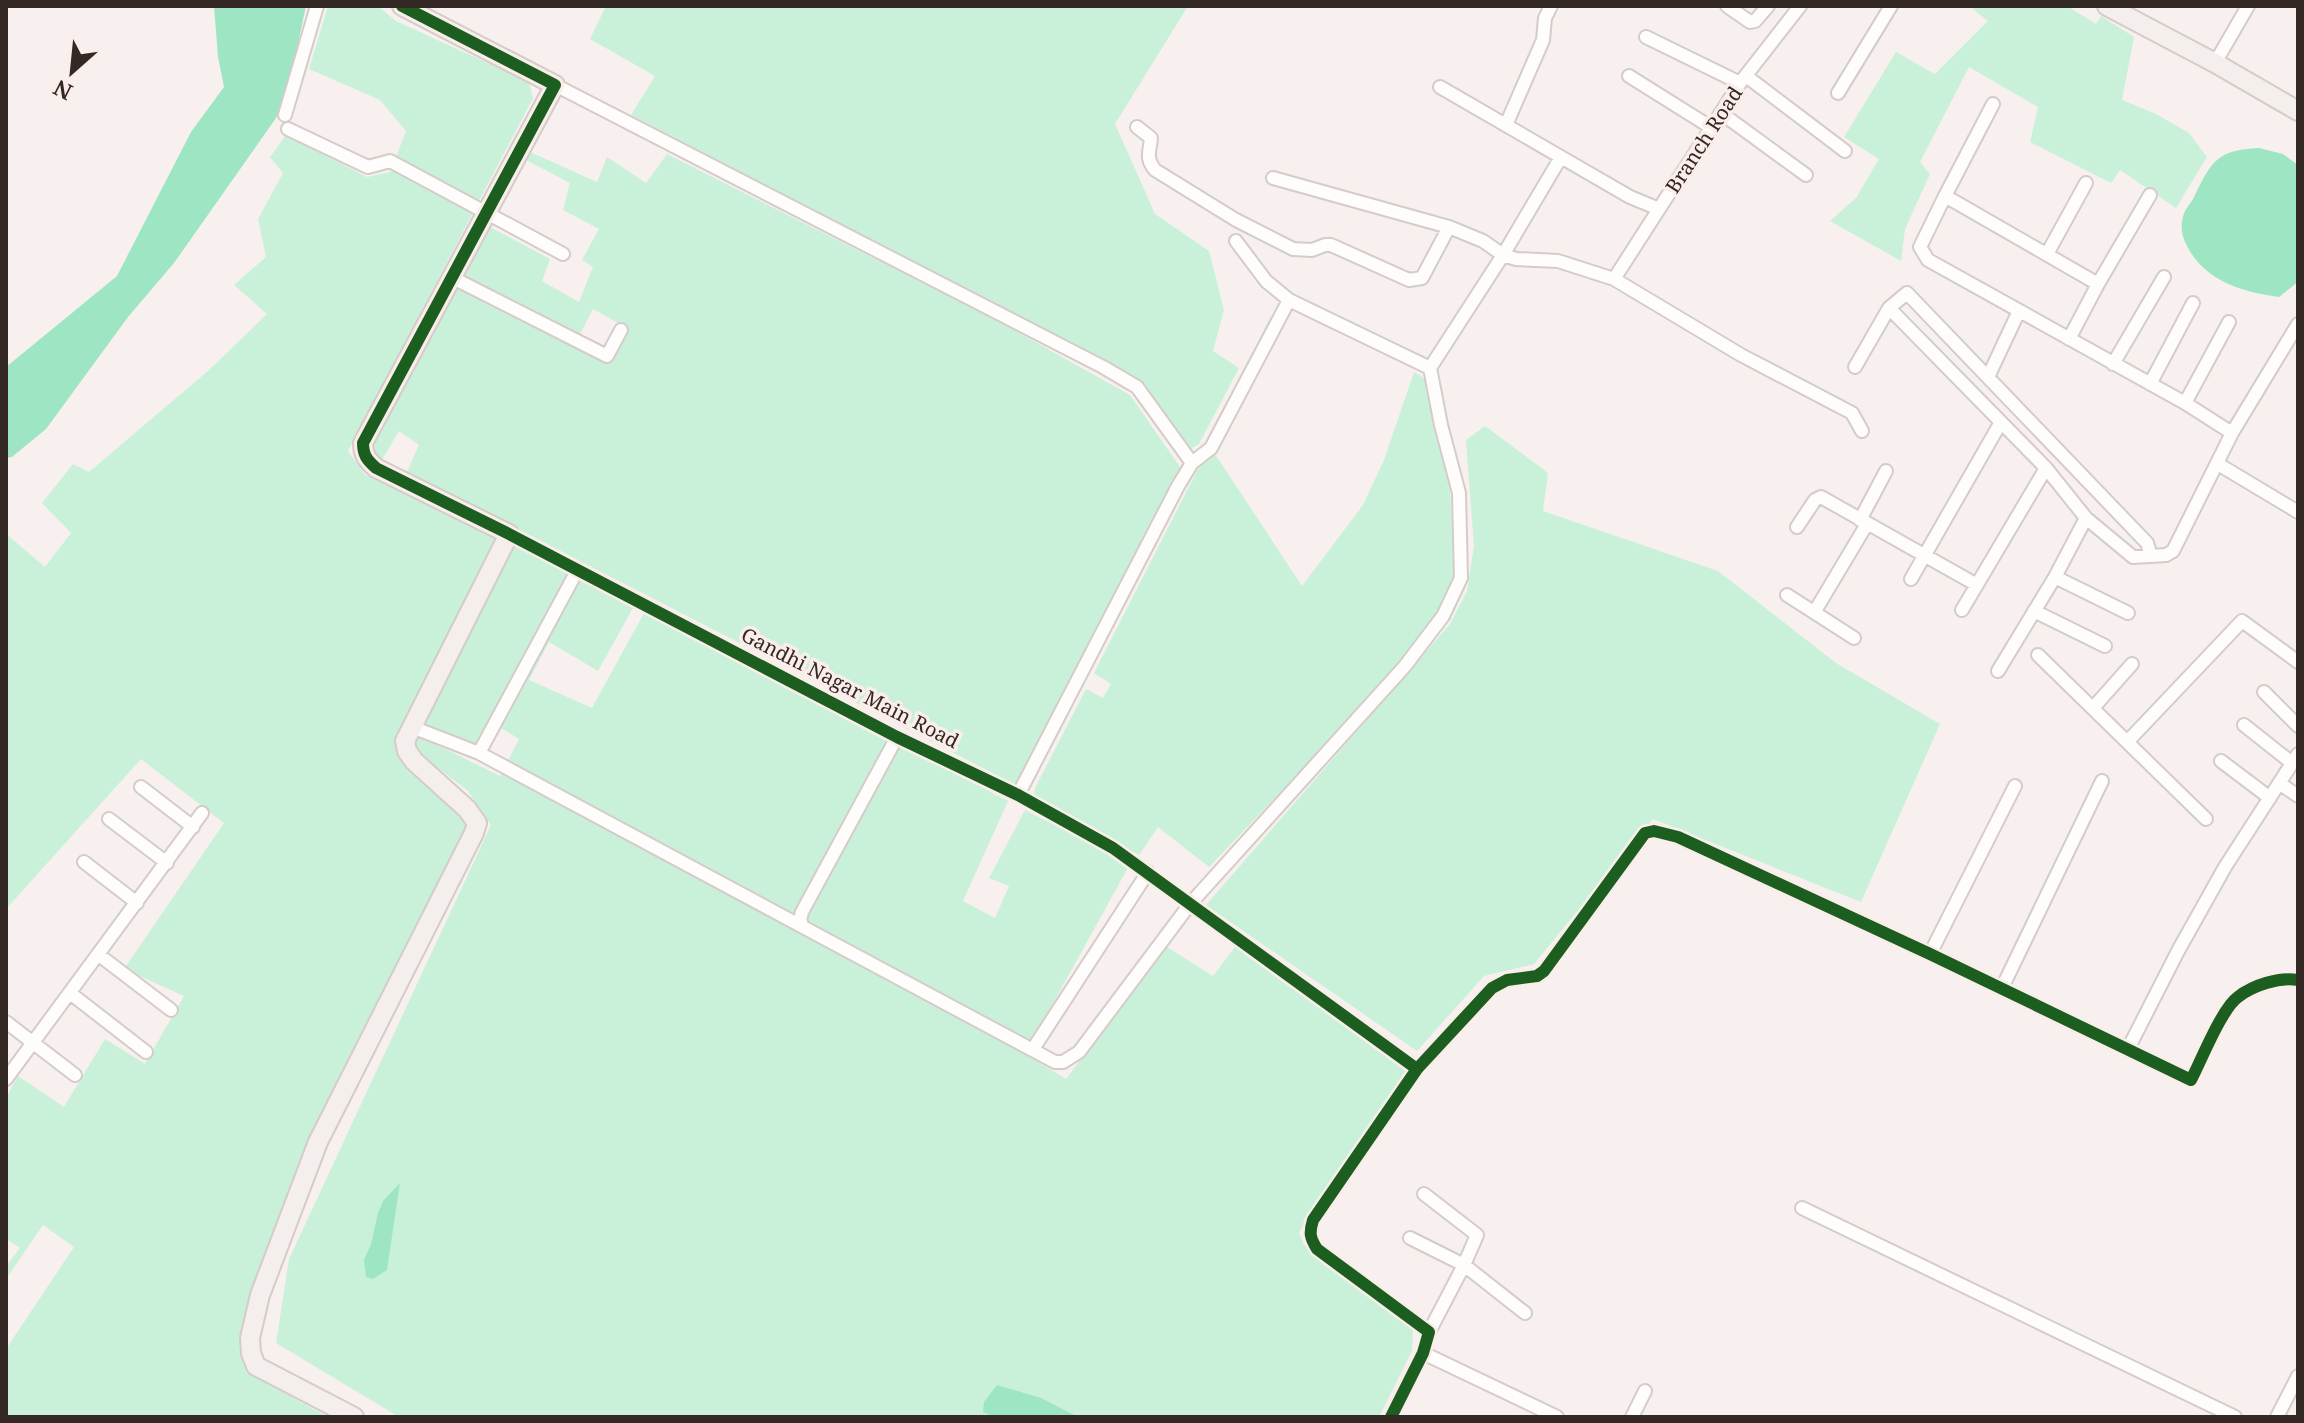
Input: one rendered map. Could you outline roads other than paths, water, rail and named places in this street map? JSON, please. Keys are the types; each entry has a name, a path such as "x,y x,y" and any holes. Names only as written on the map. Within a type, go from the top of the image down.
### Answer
{"street":[{"path":"285,115 317,6"},
{"path":"402,6 1103,367 1137,387 1192,463"},
{"path":"1506,125 1543,40 1545,18 1551,6"},
{"path":"1727,6 1750,22 1755,21 1768,6"},
{"path":"1838,93 1891,6"},
{"path":"2107,6 2298,111"},
{"path":"2215,63 2248,6"},
{"name":"Branch Road","path":"1614,279 1743,80 1795,8"},
{"path":"1646,37 1743,80 1845,151"},
{"path":"1629,76 1712,128"},
{"name":"Gandhi Nagar Main Road","path":"555,85 363,443 363,453 376,468 578,569 897,737 1018,795 1113,848 1417,1069"},
{"path":"1440,87 1630,197 1659,209"},
{"path":"1993,104 1920,247 1924,254 1932,262 2185,403 2232,433"},
{"path":"1721,113 1806,175"},
{"path":"1137,127 1151,138 1147,152 1155,170 1236,220 1293,249 1312,250 1331,245 1409,280 1416,280 1422,278 1449,227"},
{"path":"288,129 368,167 390,161 563,254"},
{"path":"412,727 479,753 1055,1062 1063,1062 1079,1052 1190,904 1405,666 1443,616 1461,578 1459,493 1430,368 1503,255 1561,157"},
{"path":"1273,178 1449,227 1516,259 1558,261 1614,279 1741,355 1852,413 1862,431"},
{"path":"2047,254 2086,183"},
{"path":"2069,339 2150,195"},
{"path":"1945,196 2098,284"},
{"path":"1236,241 1266,281 1289,300 1430,368"},
{"path":"2113,364 2164,277"},
{"path":"453,278 607,356 621,330"},
{"path":"1855,367 1889,308 1907,293 2147,543 2151,556"},
{"path":"1018,795 1178,486 1192,463 1211,448 1289,300"},
{"path":"2150,384 2193,303"},
{"path":"1889,308 2046,468 2086,518 2133,557 2166,555 2173,551 2232,433 2298,324"},
{"path":"1988,377 2019,311"},
{"path":"2185,403 2229,322"},
{"path":"1911,579 2005,426 2024,414"},
{"path":"2218,464 2298,512"},
{"path":"1962,610 2046,468"},
{"path":"1815,611 1864,522 1886,471"},
{"path":"1797,527 1815,500 1821,497 1977,585"},
{"path":"1998,671 2055,577 2086,518"},
{"path":"354,1417 256,1366 250,1338 260,1295 318,1142 474,833 477,823 467,809 414,761 405,741 509,534"},
{"path":"479,753 578,569"},
{"path":"2055,577 2128,613"},
{"path":"1787,595 1854,638"},
{"path":"2034,611 2105,646"},
{"path":"2128,741 2242,621 2296,658"},
{"path":"2038,655 2206,819"},
{"path":"2093,708 2132,664"},
{"path":"2264,692 2298,726"},
{"path":"2128,1049 2225,867 2295,759 2244,725"},
{"path":"803,927 800,920 802,912 897,737"},
{"path":"2221,761 2270,798"},
{"path":"2002,988 2102,781"},
{"path":"2279,783 2298,796"},
{"path":"1930,954 2015,786"},
{"path":"141,787 193,827"},
{"path":"6,1079 202,813"},
{"path":"109,819 167,863"},
{"path":"1429,1332 1317,1249 1310,1238 1313,1220 1417,1069 1492,988 1507,980 1537,976 1544,971 1645,833 1654,831 1678,837 2191,1080 2236,998 2285,978 2298,980"},
{"path":"84,862 137,903"},
{"path":"1033,1049 1148,872"},
{"path":"99,955 171,1010"},
{"path":"70,993 146,1052"},
{"path":"6,1022 75,1075"},
{"path":"1391,1417 1477,1235 1424,1194"},
{"path":"1802,1208 2235,1417"},
{"path":"1410,1238 1464,1265 1525,1313"},
{"path":"1423,1353 1557,1417"},
{"path":"2277,1417 2298,1376"},
{"path":"1632,1417 1645,1391"}]}
